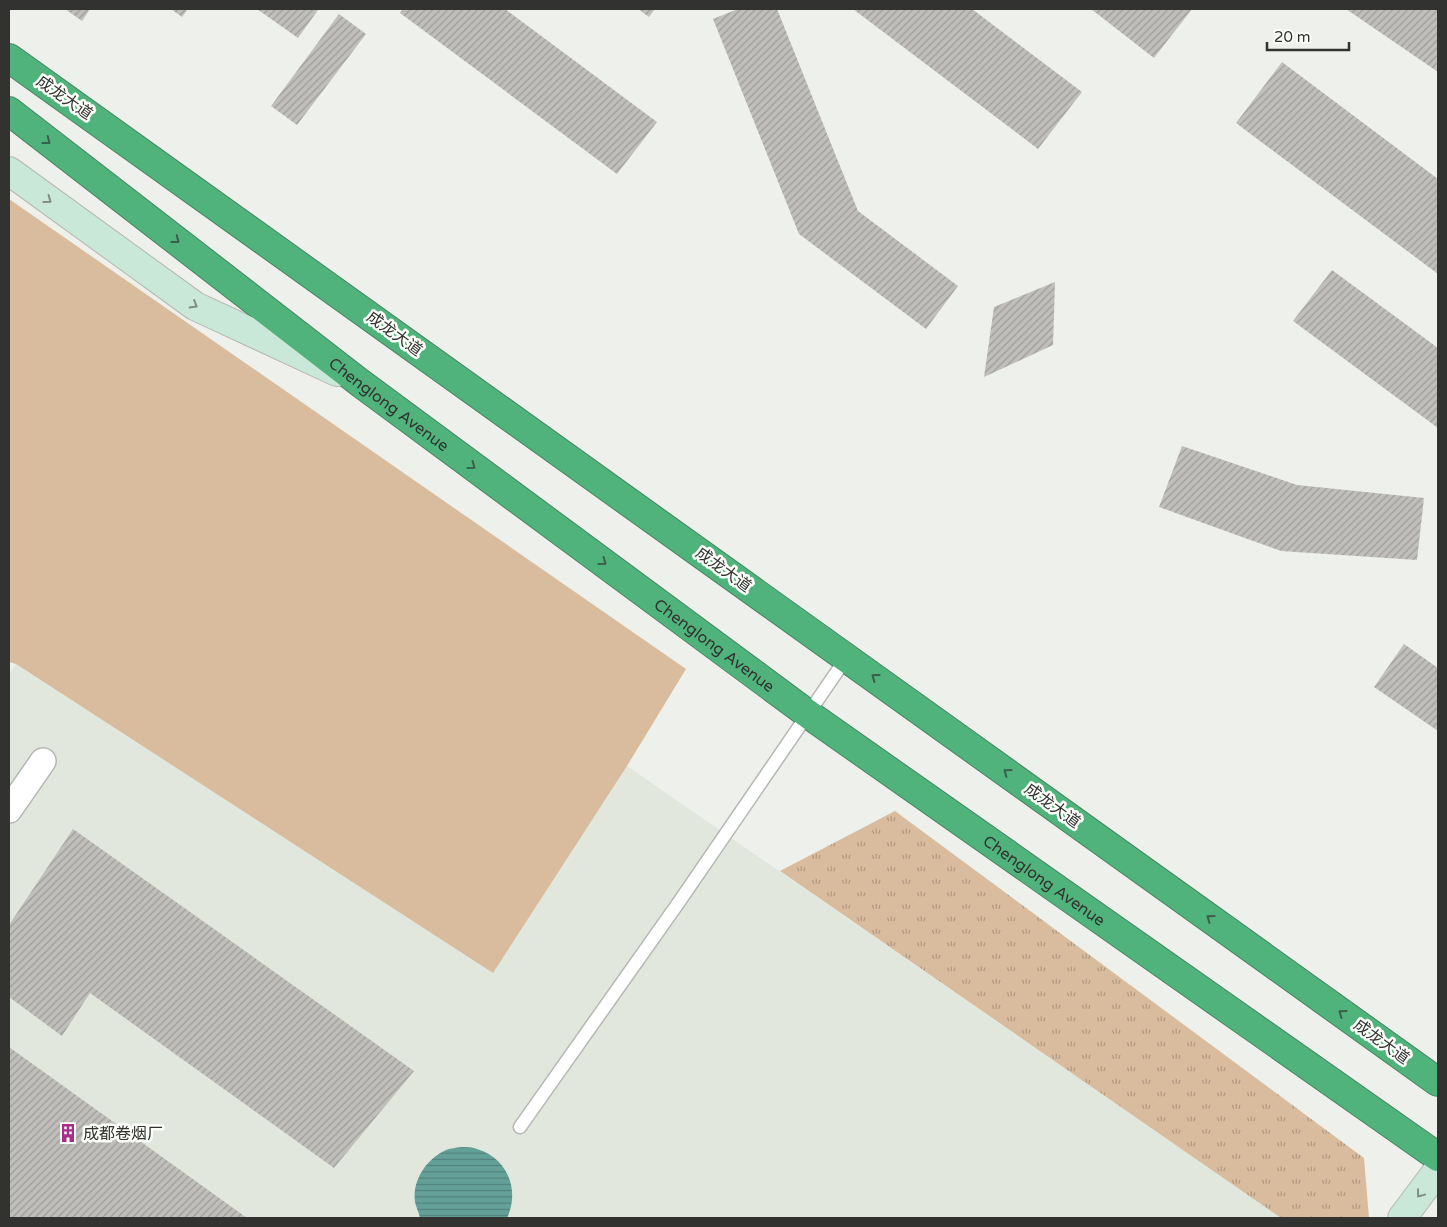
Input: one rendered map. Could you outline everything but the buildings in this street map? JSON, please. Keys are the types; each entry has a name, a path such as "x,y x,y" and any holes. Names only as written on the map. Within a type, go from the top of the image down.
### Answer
{"highway":[{"name":"成龙大道","path":"9,58 1438,1082"},
{"name":"Chenglong Avenue","path":"9,111 359,382 808,714 1438,1157"}],"main road":[{"path":"9,44 100,122"},
{"path":"9,172 195,306 359,382"},
{"path":"1402,1218 1438,1170"}],"street":[{"path":"9,810 43,761"}],"lane":[{"path":"520,1128 679,902 846,657"}],"shaded area":[{"name":"成都卷烟厂","path":"16,664 493,972 627,766 1281,1218 9,1218 9,674"}],"green space":[{"path":"9,199 686,669 627,766 493,973 16,664 9,662"},
{"path":"895,811 1364,1158 1369,1218 1281,1218 780,871"}],"water":[{"path":"473,1148 488,1153 504,1168 511,1187 512,1197 511,1208 507,1218 420,1218 415,1202 415,1194 418,1179 422,1172 432,1159 439,1154 448,1149"}],"place":[{"name":"成都卷烟厂","path":"68,1133"}]}
